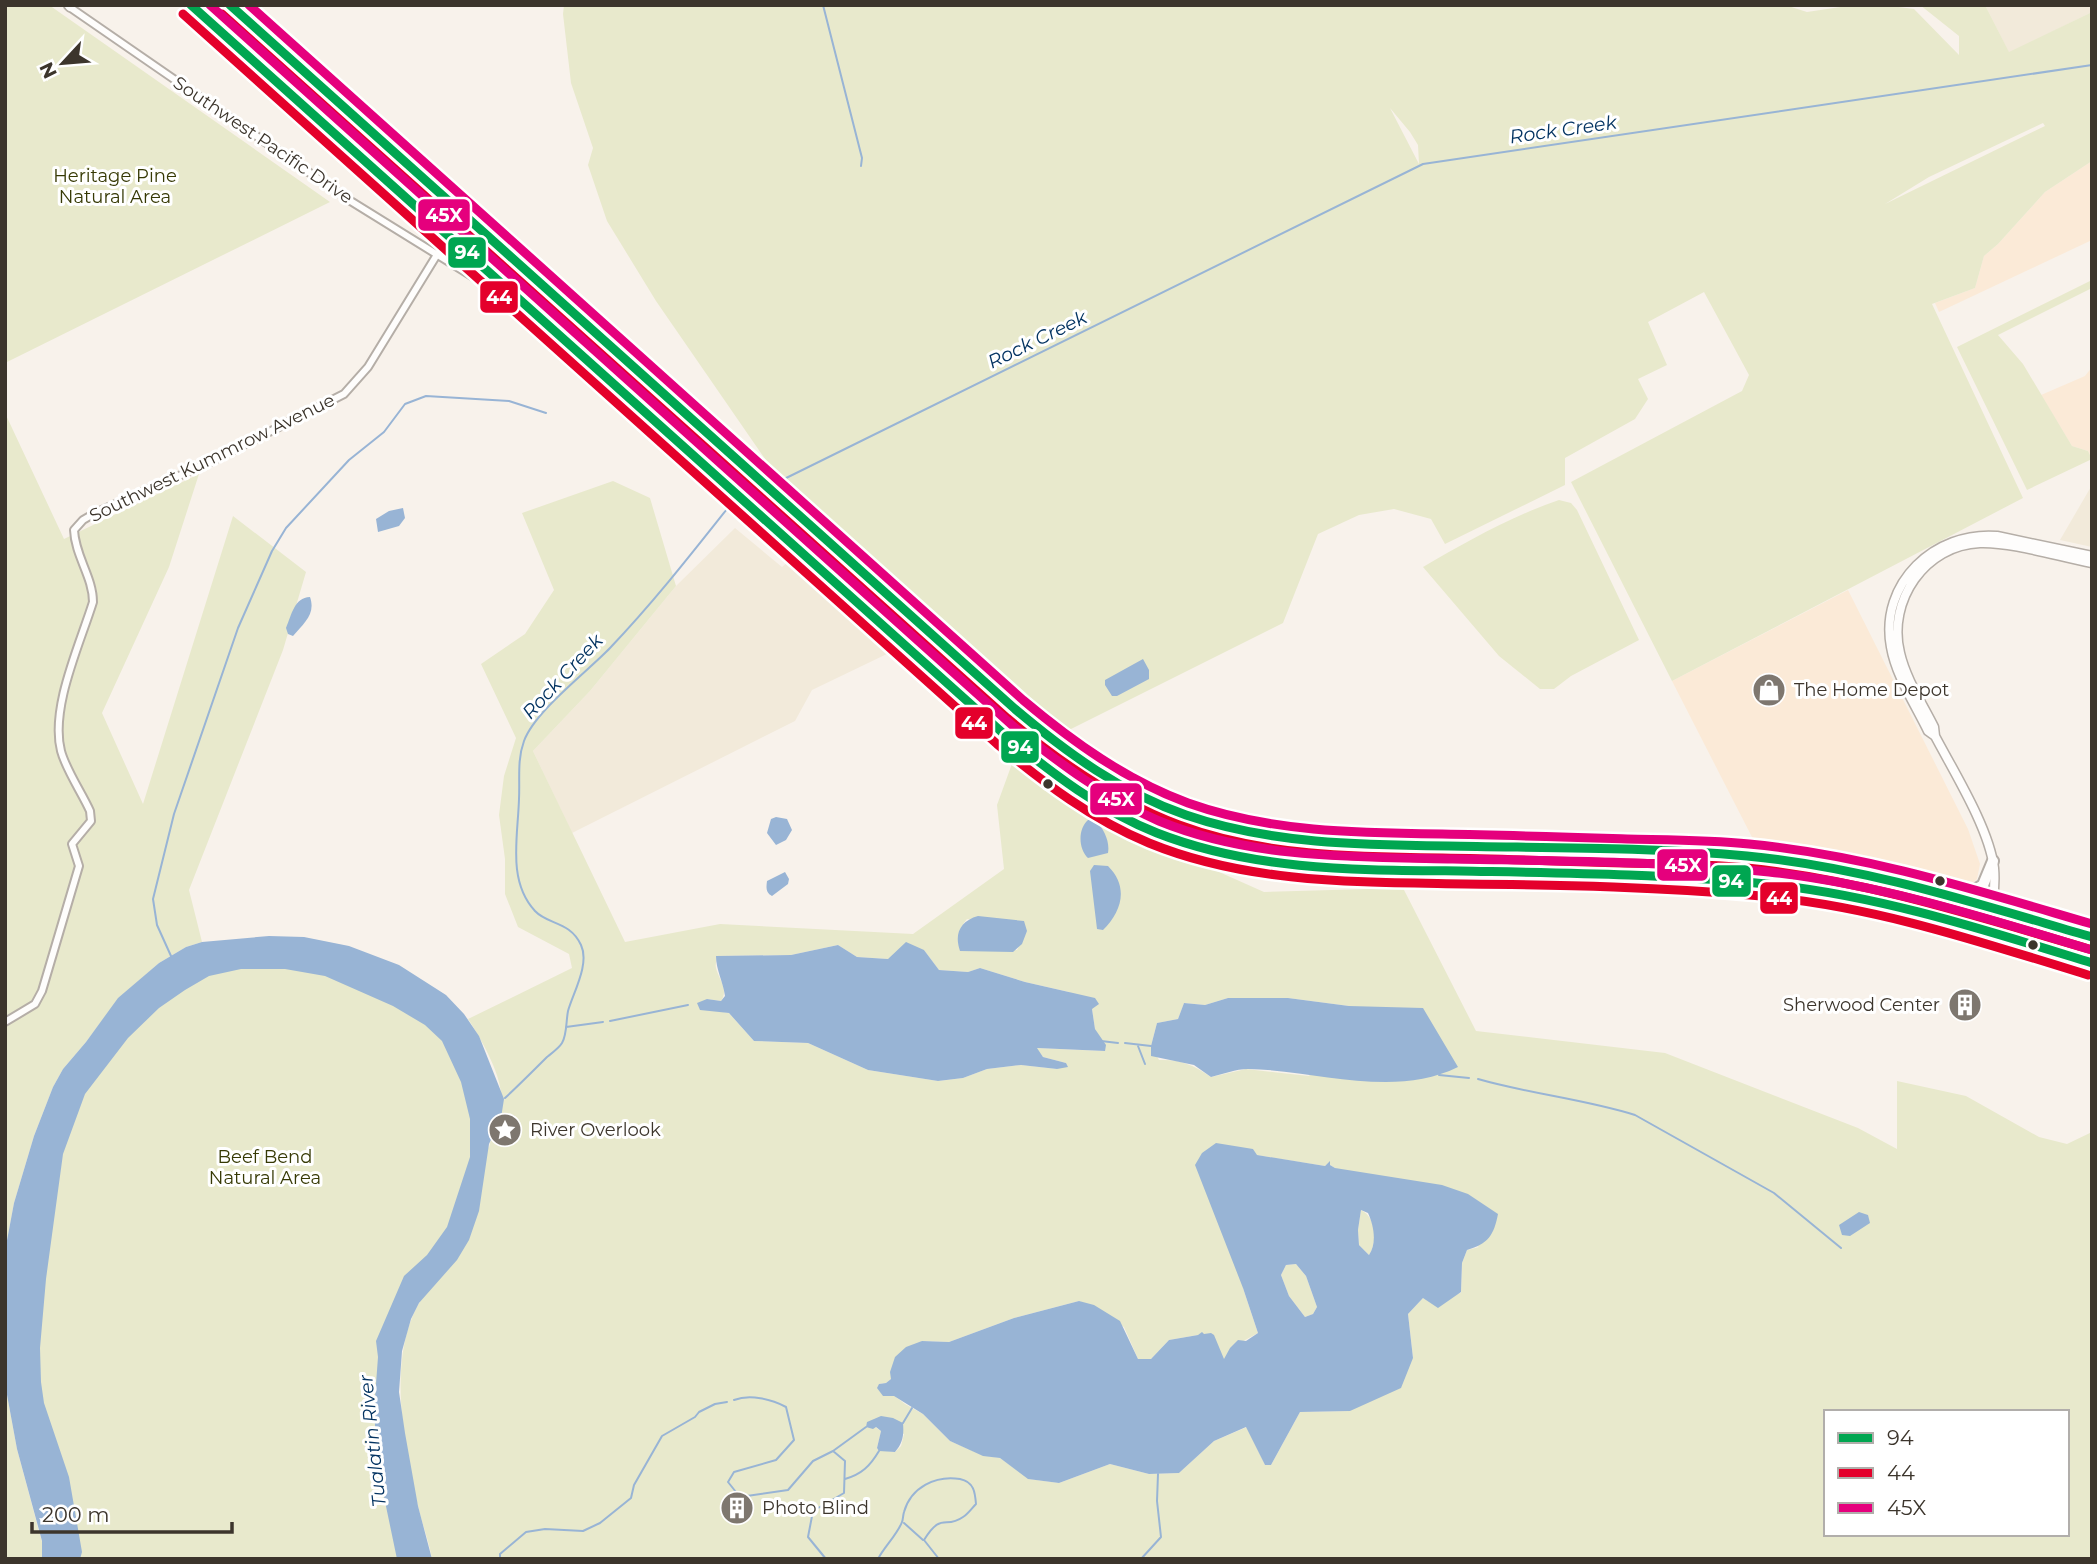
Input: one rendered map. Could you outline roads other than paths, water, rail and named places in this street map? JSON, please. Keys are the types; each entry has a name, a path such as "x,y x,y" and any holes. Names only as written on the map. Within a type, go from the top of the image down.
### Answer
{"highway":[{"path":"191,5 729,488 1051,772 1088,798 1131,822 1200,848 1248,859 1297,865 1794,886 1854,897 2092,963"},
{"path":"230,5 1058,745 1101,775 1145,798 1189,816 1260,834 1308,840 1745,856 1850,870 1962,898 2092,937"},
{"path":"646,413 663,394"},
{"path":"903,643 920,624"},
{"path":"1385,844 1385,870"},
{"path":"1745,856 1745,882"},
{"path":"1962,898 1983,885 1993,861"}],"street":[{"name":"Southwest Pacific Drive","path":"70,6 315,176 438,253 505,299 536,315"},
{"path":"462,269 489,238"},
{"name":"Southwest Kummrow Avenue","path":"5,1021 35,1004 42,991 79,866 72,844 91,821 90,811 61,752 60,730 65,691 93,602 93,593 74,544 74,530 83,520 95,513 208,463 344,394 368,367 438,253"},
{"path":"1935,736 1928,731 1894,662 1891,646 1889,625 1892,608 1900,586 1911,570 1937,548 1973,536 1997,536 2092,556"},
{"path":"1987,932 1993,908 1993,861 1979,822 1935,736 1934,727 1903,664 1897,635 1902,600 1918,574 1942,554 1964,545 2000,544 2092,564"}],"water":[{"path":"403,508 405,518 399,526 378,532 376,519 389,511"},
{"path":"310,597 308,618 293,636 288,634 286,628 294,608 300,600"},
{"path":"1143,659 1149,670 1149,679 1112,696 1105,680"},
{"path":"771,819 787,819 792,830 786,840 776,845 767,833"},
{"path":"1088,820 1096,820 1102,828 1108,853 1088,858 1085,854 1081,833"},
{"path":"1094,865 1108,866 1115,874 1121,890 1115,915 1103,930 1097,929 1090,871"},
{"path":"785,872 789,879 788,884 772,896 767,890 767,881"},
{"path":"978,916 1024,921 1027,931 1022,944 1013,952 960,951 960,929 967,921"},
{"name":"Tualatin River","path":"269,936 304,937 349,946 399,965 446,995 464,1014 479,1036 504,1099 501,1118 489,1144 479,1211 469,1240 457,1260 419,1303 411,1319 402,1351 399,1392 418,1506 432,1559 397,1559 378,1468 374,1411 378,1357 376,1341 404,1276 427,1255 447,1227 470,1157 470,1119 461,1082 442,1041 425,1025 393,1006 325,976 285,969 241,969 209,976 185,990 159,1008 128,1038 85,1094 63,1154 46,1279 40,1348 41,1382 44,1403 69,1477 82,1552 80,1559 42,1559 42,1541 17,1449 5,1384 5,1251 14,1203 34,1136 63,1069 118,998 159,963 186,947 202,942"},
{"path":"906,942 924,950 939,970 968,972 980,968 1025,982 1095,998 1099,1004 1092,1009 1095,1029 1106,1045 1105,1051 1037,1048 1043,1057 1066,1063 1068,1067 1057,1069 1021,1065 987,1069 963,1078 938,1081 868,1070 808,1043 754,1041 729,1013 700,1010 697,1003 707,999 721,1001 725,996 716,956 791,955 838,945 857,957 888,959"},
{"path":"1228,998 1288,998 1349,1006 1423,1008 1458,1067 1407,1081 1354,1080 1248,1069 1211,1077 1194,1065 1151,1056 1157,1023 1178,1019 1184,1003 1205,1005"},
{"path":"1216,1143 1253,1149 1257,1155 1325,1166 1330,1161 1330,1165 1335,1168 1442,1185 1468,1194 1498,1214 1489,1238 1467,1250 1462,1263 1461,1292 1438,1308 1423,1298 1408,1314 1413,1358 1401,1388 1350,1411 1300,1412 1271,1465 1265,1465 1246,1427 1214,1441 1179,1473 1149,1474 1110,1464 1059,1483 1028,1479 1000,1458 983,1456 950,1441 923,1414 894,1396 883,1396 877,1388 879,1384 891,1379 890,1372 895,1357 906,1347 922,1341 949,1342 1014,1318 1079,1301 1094,1305 1120,1321 1138,1359 1151,1359 1169,1340 1202,1332 1214,1335 1224,1359 1238,1340 1246,1341 1258,1333 1195,1165 1202,1153","holes":["1361,1210 1368,1213 1373,1229 1374,1240 1369,1255 1359,1245","1296,1264 1306,1276 1317,1307 1313,1314 1305,1317 1289,1296 1281,1275 1286,1265"]},
{"path":"1859,1212 1868,1215 1870,1223 1850,1236 1842,1235 1839,1225"},
{"path":"881,1416 903,1423 902,1439 895,1452 879,1451 877,1448 881,1431 876,1427 866,1427 867,1422"}],"waterway":[{"path":"823,5 862,158 861,166"},
{"name":"Rock Creek","path":"774,484 1423,164 2092,65"},
{"path":"171,956 157,925 153,899 174,814 238,628 272,551 286,528 349,460 384,432 405,404 426,396 509,401 546,413"},
{"name":"Rock Creek","path":"749,497 762,490"},
{"name":"Rock Creek","path":"505,1098 564,1040 568,1011 583,961 581,945 576,937 565,927 540,915 526,899 517,872 520,762 524,741 539,717 626,631 727,509 738,503"},
{"path":"610,1021 688,1005"},
{"path":"566,1027 603,1022"},
{"path":"1101,1041 1118,1043"},
{"path":"1125,1043 1151,1046"},
{"path":"1138,1046 1145,1064"},
{"path":"1439,1075 1469,1078"},
{"path":"1478,1079 1635,1115 1774,1193 1841,1248"},
{"path":"734,1400 760,1398 786,1407 794,1440 776,1460 734,1472 728,1482 740,1497 788,1490 813,1461 833,1451 845,1461 844,1493 813,1511 808,1537 826,1559"},
{"path":"500,1559 500,1554 526,1532 545,1529 583,1531 600,1523 631,1498 634,1485 662,1436 699,1412 715,1404 727,1402"},
{"path":"903,1423 912,1408"},
{"path":"833,1451 866,1427"},
{"path":"845,1479 865,1469 879,1451"},
{"path":"1141,1559 1161,1537 1157,1501 1158,1474"},
{"path":"878,1559 900,1527 907,1503 918,1490 942,1479 965,1480 971,1485 976,1504 957,1521 935,1526 924,1540 939,1559"},
{"path":"904,1523 923,1540"}],"place":[{"name":"The Home Depot","path":"1769,690"},
{"name":"Sherwood Center","path":"1965,1005"},
{"name":"River Overlook","path":"505,1130"},
{"name":"Photo Blind","path":"737,1508"}],"park label":[{"name":"Heritage Pine Natural Area","path":"115,186"},
{"name":"Beef Bend Natural Area","path":"265,1167"}]}
